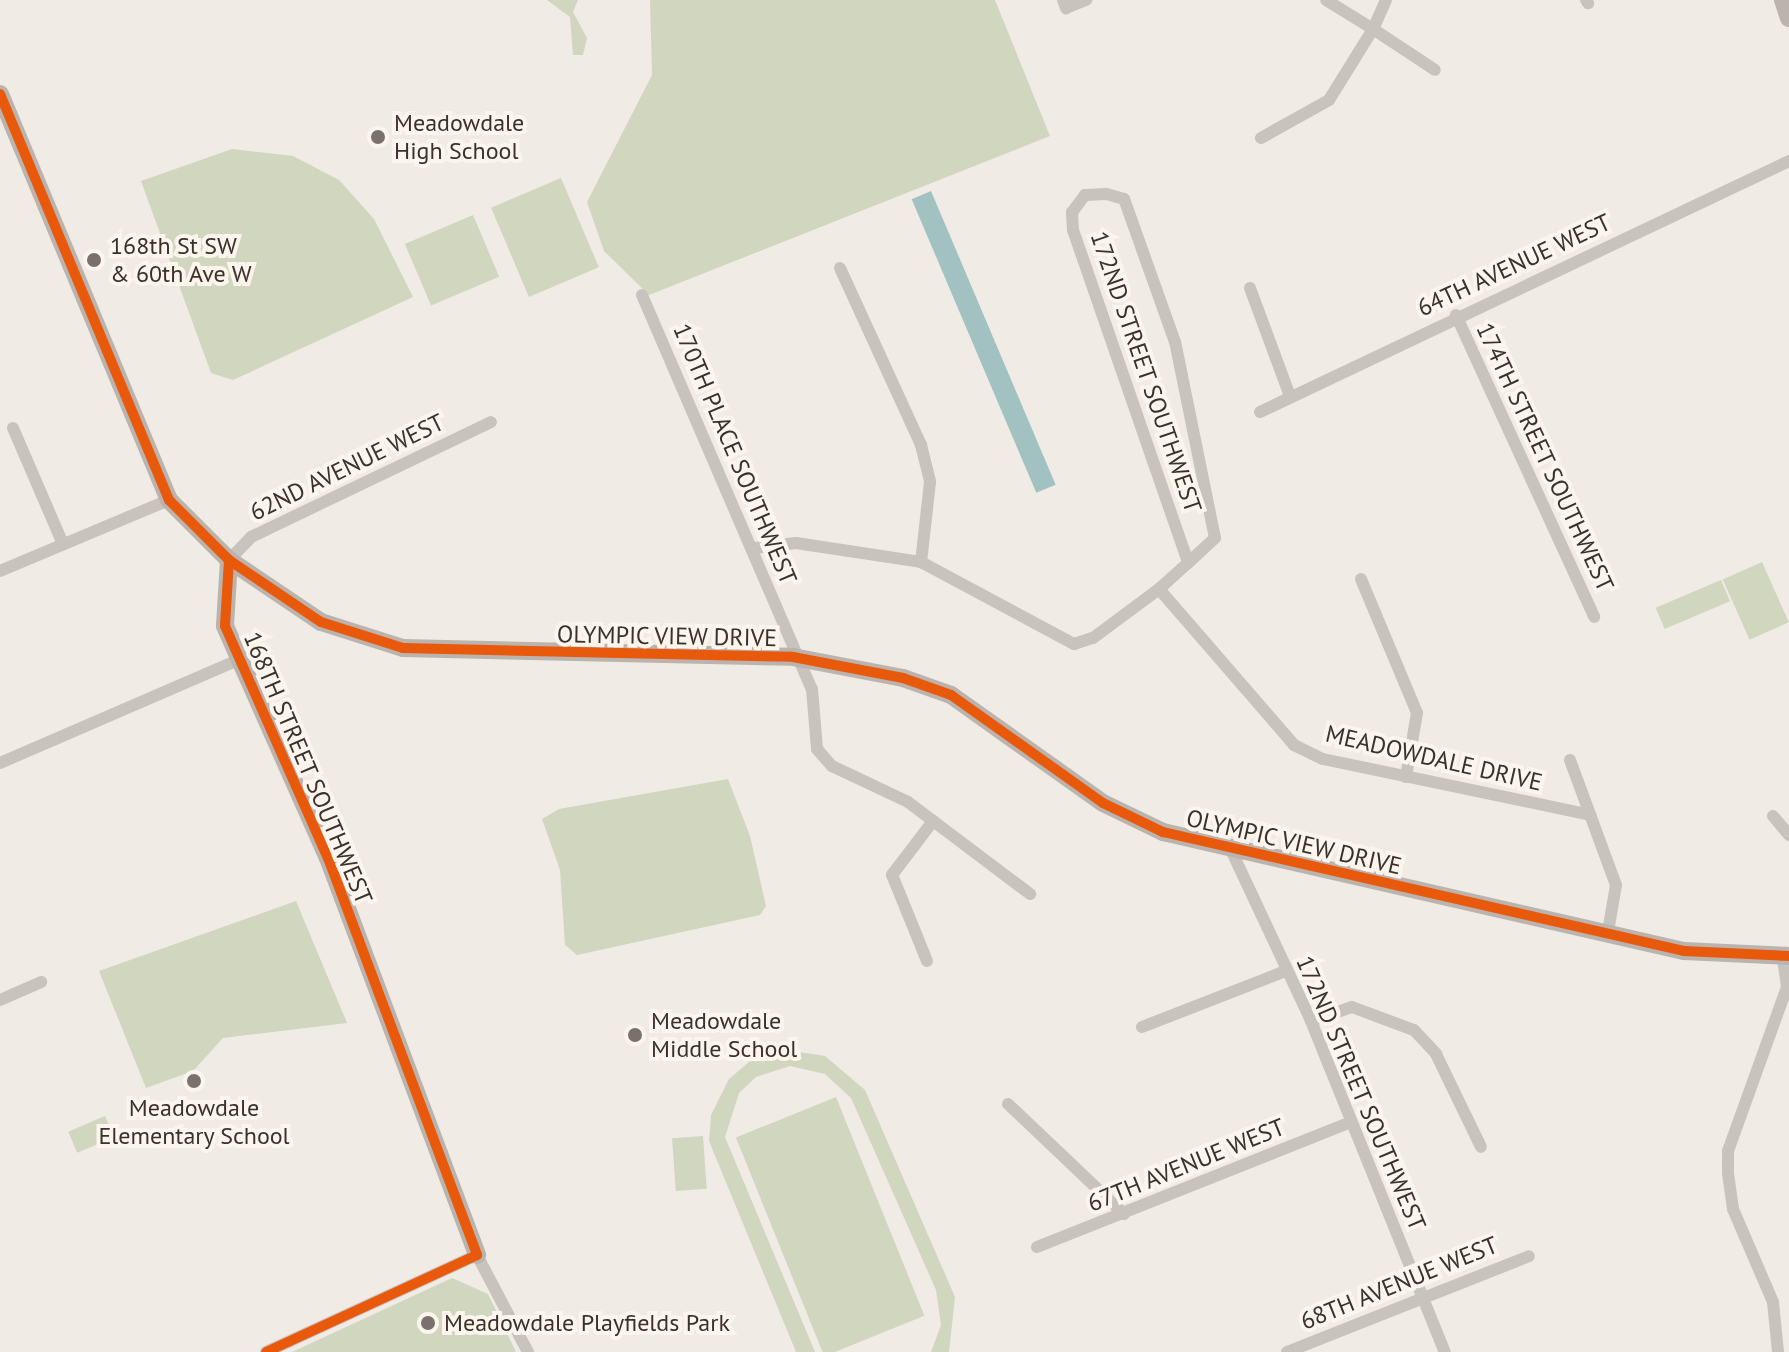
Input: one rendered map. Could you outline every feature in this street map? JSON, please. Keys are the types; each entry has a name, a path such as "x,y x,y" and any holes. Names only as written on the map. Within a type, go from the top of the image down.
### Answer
{"main road":[{"path":"1783,0 1789,18"},
{"path":"0,94 5,118 169,500 229,560"},
{"name":"OLYMPIC VIEW DRIVE","path":"229,560 321,622 403,648 793,657 903,678 951,695 1103,803 1232,852 1684,951 1786,956"},
{"name":"168TH STREET SOUTHWEST","path":"229,560 225,626 328,858 477,1255"}],"street":[{"path":"1064,4 1086,0"},
{"path":"1326,0 1435,70"},
{"path":"1261,138 1329,100 1373,29 1386,0"},
{"name":"64TH AVENUE WEST","path":"1260,412 1456,315 1789,161"},
{"name":"172ND STREET SOUTHWEST","path":"1159,589 1188,563 1215,538 1175,342 1124,199 1085,195 1072,212 1073,230 1188,563"},
{"path":"840,268 921,445 930,482 921,562"},
{"path":"1250,288 1290,396"},
{"name":"170TH PLACE SOUTHWEST","path":"642,295 755,548 793,657 812,689 817,749 832,766 933,821 1030,894"},
{"name":"174TH STREET SOUTHWEST","path":"1456,315 1594,617"},
{"name":"62ND AVENUE WEST","path":"229,560 251,537 491,422"},
{"path":"13,428 63,544"},
{"path":"0,571 169,500"},
{"path":"755,548 796,543 921,562 1074,644 1093,638 1159,589"},
{"path":"1361,579 1417,713 1406,777"},
{"name":"MEADOWDALE DRIVE","path":"1159,589 1294,745 1323,759 1590,815"},
{"path":"0,763 240,659"},
{"path":"1570,760 1616,885 1608,932"},
{"path":"1773,816 1789,835"},
{"path":"927,961 892,875 933,821"},
{"name":"172ND STREET SOUTHWEST","path":"1232,852 1311,1021 1445,1352"},
{"path":"1778,1352 1773,1302 1733,1209 1728,1151 1788,989 1786,956"},
{"path":"1142,1027 1286,971"},
{"path":"0,1000 41,982"},
{"path":"1311,1021 1352,1007 1414,1030 1436,1054 1481,1147"},
{"path":"1008,1104 1124,1214"},
{"name":"67TH AVENUE WEST","path":"1037,1247 1351,1122"},
{"path":"266,1352 477,1255"},
{"name":"168TH STREET SOUTHWEST","path":"477,1255 528,1352"},
{"name":"68TH AVENUE WEST","path":"1287,1352 1529,1256"}],"green space":[{"path":"547,0 578,0 573,12 587,38 583,55 573,55 570,17"},
{"path":"650,0 995,0 1050,136 649,295 604,251 587,202 652,75"},
{"path":"232,149 293,156 339,180 374,219 413,297 233,380 211,373 141,181"},
{"path":"561,178 599,267 529,297 491,208"},
{"path":"473,215 499,277 431,306 405,244"},
{"path":"1762,562 1789,622 1750,640 1723,579"},
{"path":"1721,580 1730,601 1665,629 1656,608"},
{"path":"728,779 750,836 766,906 760,915 577,955 565,945 560,870 542,819 559,809"},
{"path":"296,901 347,1023 223,1038 193,1071 146,1088 99,971"},
{"path":"786,1050 825,1056 865,1090 955,1297 949,1352 931,1352 941,1325 936,1290 851,1098 825,1074 790,1066 756,1077 739,1093 725,1137 815,1352 796,1352 709,1141 711,1115 729,1079 749,1062"},
{"path":"836,1097 924,1316 835,1352 823,1352 736,1137"},
{"path":"105,1116 114,1137 77,1153 68,1132"},
{"path":"703,1136 707,1189 676,1191 672,1138"},
{"name":"Meadowdale Playfields Park","path":"452,1278 488,1294 516,1352 292,1352"}],"water":[{"path":"931,191 1056,485 1036,493 912,199"}],"cycle path":[{"path":"0,94 169,500 229,560 321,622 403,648 793,657 903,678 951,695 1103,803 1163,832 1684,951 1789,956"},
{"path":"229,560 225,626 328,858 477,1255 266,1352"}],"place":[{"name":"Meadowdale High School","path":"378,137"},
{"name":"168th St SW & 60th Ave W","path":"94,260"},
{"name":"Meadowdale Middle School","path":"635,1035"},
{"name":"Meadowdale Elementary School","path":"194,1081"},
{"name":"Meadowdale Playfields Park","path":"428,1323"}]}
